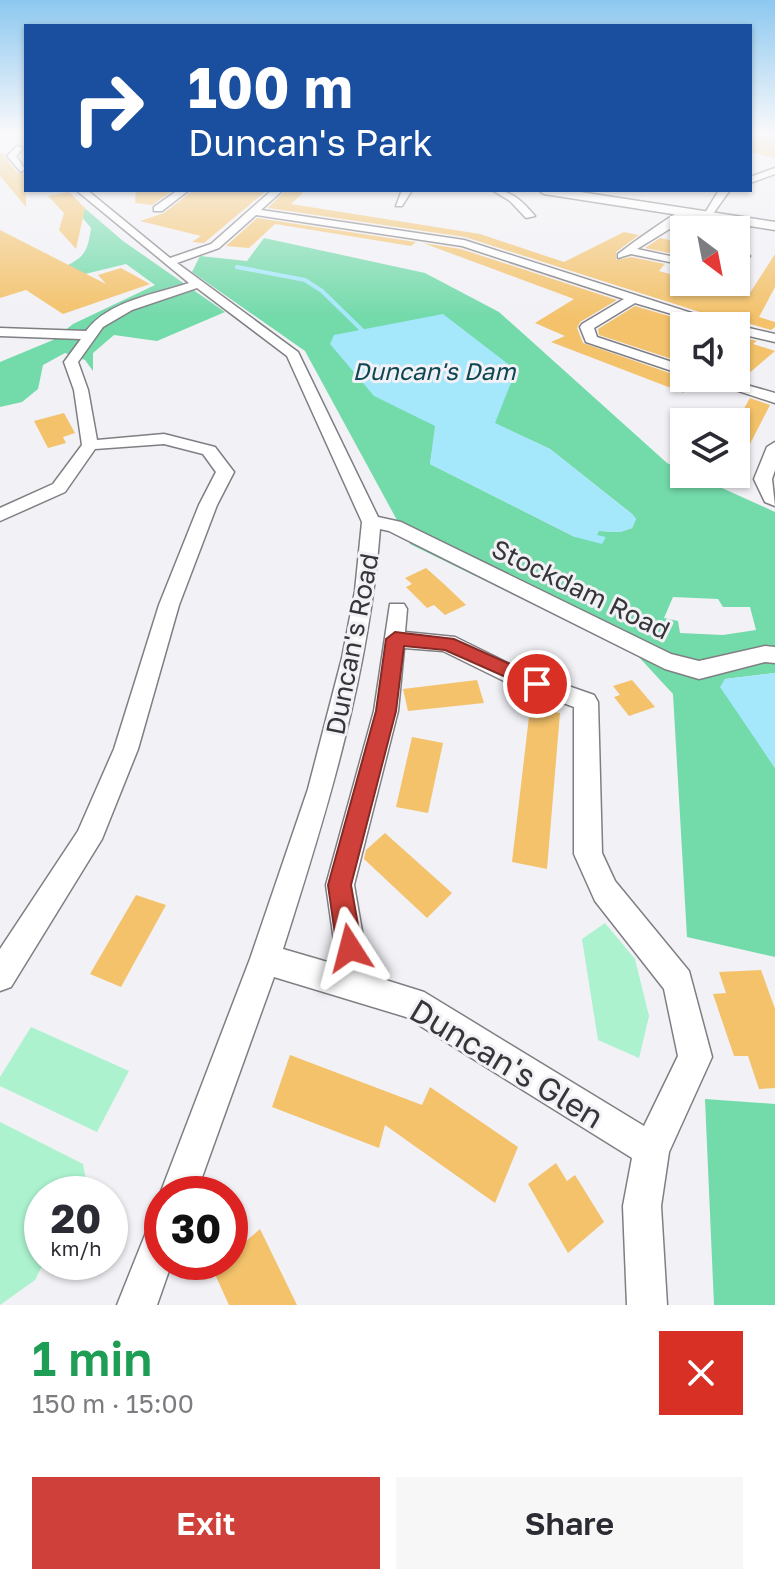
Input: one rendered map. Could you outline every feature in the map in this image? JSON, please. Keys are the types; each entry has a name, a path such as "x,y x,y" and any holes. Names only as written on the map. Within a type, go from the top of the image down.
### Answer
{"main road":[{"path":"575,195 706,216"},
{"path":"750,222 775,226"}],"street":[{"name":"Duncan's Road","path":"87,195 168,262 293,355 371,522 365,591 350,673 321,789 265,959 185,1176"},
{"path":"158,209 177,195"},
{"path":"168,262 215,246 273,195"},
{"path":"399,204 404,195"},
{"path":"506,195 530,216"},
{"path":"706,216 718,195"},
{"path":"254,212 464,243 678,312"},
{"path":"680,216 683,212"},
{"path":"670,224 650,234 626,254 670,260"},
{"path":"0,515 59,488 90,445 81,390 71,362 98,324 128,307 198,284"},
{"path":"633,299 587,327 591,339 670,366"},
{"path":"0,332 90,335"},
{"path":"750,332 775,338"},
{"path":"750,391 775,398"},
{"path":"0,976 88,839 126,749 169,605 225,472 209,450 164,439 90,445"},
{"path":"772,495 763,479 775,447"},
{"name":"Stockdam Road","path":"371,522 394,526 665,661 699,670 765,654 775,655"},
{"path":"342,982 350,948 340,885 386,711 397,609"},
{"path":"395,639 447,643 512,675 586,702 588,854 605,891 678,982 695,1057 651,1150 642,1206 647,1305"},
{"name":"Duncan's Glen","path":"265,959 413,1003 651,1150"},
{"path":"137,1305 146,1280"}],"green space":[{"path":"80,204 123,241 225,312 157,341 114,335 93,353 93,371 85,360 65,353 43,365 38,389 22,402 0,407 0,362 53,340 73,324 155,285 126,264 85,274 59,270 79,258 88,245 91,228 73,206"},
{"path":"264,238 425,273 499,312 670,464 670,488 722,488 775,512 775,673 725,679 721,687 775,768 775,957 687,937 673,694 637,655 410,544 305,351 192,272 200,256 247,261","holes":["502,401 494,423 550,449 632,514 636,519 632,528 575,537 430,464 436,426","673,597 718,599 723,607 750,607 756,630 723,635 680,633 678,621 664,618"]},
{"path":"605,923 635,959 649,1016 639,1058 598,1040 582,939"},
{"path":"31,1027 129,1071 97,1132 0,1086 0,1077"},
{"path":"705,1099 775,1104 775,1305 714,1305"},
{"path":"0,1122 83,1164 85,1176 24,1176 24,1280 35,1280 0,1305"}],"water":[{"name":"Duncan's Dam","path":"443,314 516,370 495,423 550,449 632,514 636,519 632,528 620,532 599,531 597,535 606,537 602,544 575,537 430,464 435,426 374,396 330,344 334,335"},
{"path":"775,673 775,768 720,687 725,679"}],"building":[{"path":"16,195 26,195 26,207"},
{"path":"72,195 85,208 76,249 59,230 64,213 48,196"},
{"path":"136,195 166,195 152,205 135,203"},
{"path":"187,195 261,195 204,243 192,242 201,236 140,221 164,213"},
{"path":"281,195 301,195 291,204 480,234 564,262 624,232 639,235 616,252 616,260 631,257 665,264 659,271 670,274 670,296 750,296 775,254 775,287 759,317 775,322 775,327 771,330 750,324 750,312 700,312 465,237 268,208"},
{"path":"257,218 416,242 411,246 275,224 249,248 226,246"},
{"path":"0,230 106,284 98,275 121,268 150,284 63,314 26,290 0,298"},
{"path":"660,238 670,240 670,253 645,248"},
{"path":"423,243 461,249 617,300 580,322 577,328 583,343 670,373 670,388 551,342 565,336 535,323 574,299"},
{"path":"635,306 670,316 670,358 599,335 598,329"},
{"path":"750,339 757,341 753,344 775,351 750,372"},
{"path":"750,398 770,405 750,444 750,408 744,408"},
{"path":"64,413 75,433 63,437 66,443 48,448 34,421"},
{"path":"426,568 466,605 445,615 434,605 427,608 406,587 412,584 405,578"},
{"path":"477,680 484,703 408,711 403,689"},
{"path":"632,680 655,707 629,716 614,697 620,695 613,686"},
{"path":"530,708 560,713 547,869 512,862"},
{"path":"412,737 443,743 428,813 396,807"},
{"path":"385,833 452,893 427,918 364,859 366,850"},
{"path":"136,895 166,905 121,987 90,974"},
{"path":"761,970 775,1009 775,1088 759,1089 748,1056 734,1056 713,994 726,993 719,972"},
{"path":"290,1055 422,1105 430,1087 518,1147 495,1203 385,1125 379,1148 272,1107"},
{"path":"556,1163 567,1181 575,1175 604,1222 568,1253 528,1184"},
{"path":"260,1229 297,1305 229,1305 218,1280 248,1280 248,1239"}],"waterway":[{"path":"237,267 305,280 322,291 362,330"}],"route":[{"path":"350,948 340,885 386,711 395,639 447,643 537,684"}]}
